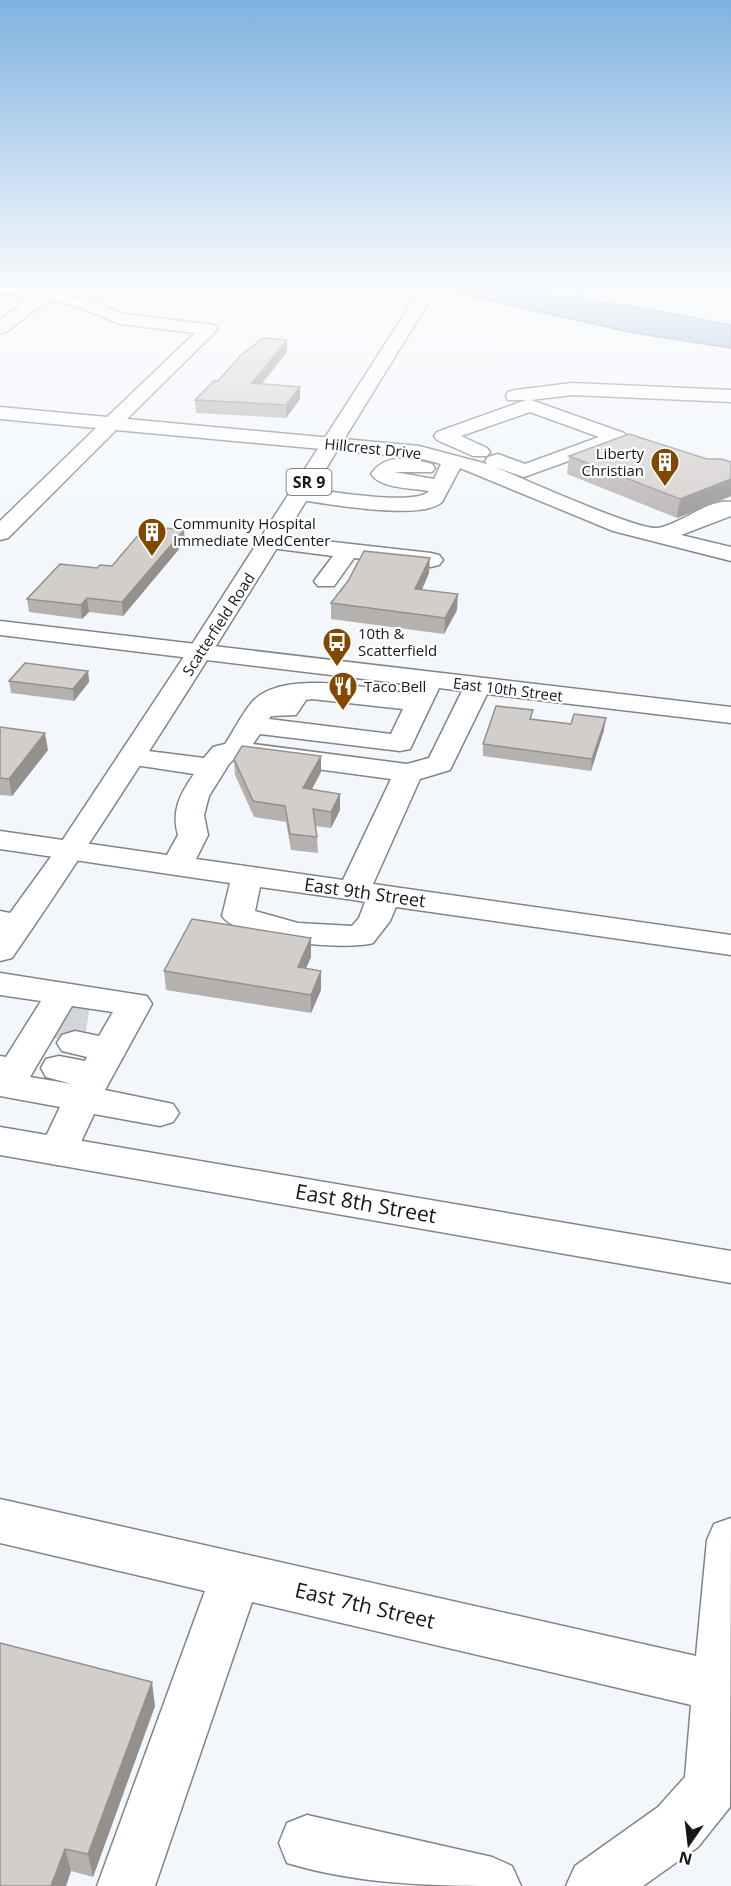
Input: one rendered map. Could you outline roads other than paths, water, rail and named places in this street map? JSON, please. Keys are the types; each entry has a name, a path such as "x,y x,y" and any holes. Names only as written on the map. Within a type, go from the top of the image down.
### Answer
{"street":[{"path":"0,533 158,378"},
{"name":"Scatterfield Road","path":"0,951 9,922 71,850 302,494 373,378"},
{"path":"638,444 530,405 514,397 572,389 731,396"},
{"path":"530,405 444,436 488,464 524,471 617,436"},
{"name":"Hillcrest Drive","path":"0,413 419,452 447,473 488,464 588,514 658,536 731,554"},
{"path":"302,494 412,505 430,501 447,473"},
{"path":"352,520 398,524 412,505"},
{"path":"658,536 727,508 731,509"},
{"path":"693,522 731,532"},
{"path":"271,542 431,560"},
{"path":"326,581 348,550"},
{"name":"East 10th Street","path":"0,628 354,670 425,691 478,685 731,715"},
{"path":"327,692 354,670"},
{"path":"177,866 193,835 189,824 188,809 212,768 224,753 235,750 408,772 440,764 478,685"},
{"path":"235,750 268,698 297,693 425,691 400,743 257,716"},
{"path":"132,757 212,768"},
{"path":"248,876 239,904 238,916 261,924 325,935 361,936 374,921 369,893 408,772"},
{"name":"East 9th Street","path":"0,840 731,945"},
{"path":"0,984 59,1047 160,1113"},
{"path":"58,1151 59,1047"},
{"name":"East 8th Street","path":"0,1141 731,1267"},
{"name":"East 7th Street","path":"0,1521 725,1687"},
{"path":"595,1886 678,1827 711,1788 725,1687 731,1540"},
{"path":"126,1886 236,1575"},
{"path":"307,1843 492,1886"}],"tunnel":[{"path":"57,1019 87,1024"}],"place":[{"name":"Liberty Christian","path":"665,488"},
{"name":"Community Hospital Immediate MedCenter","path":"152,558"},
{"name":"10th & Scatterfield","path":"337,668"},
{"name":"Taco Bell","path":"343,712"}]}
